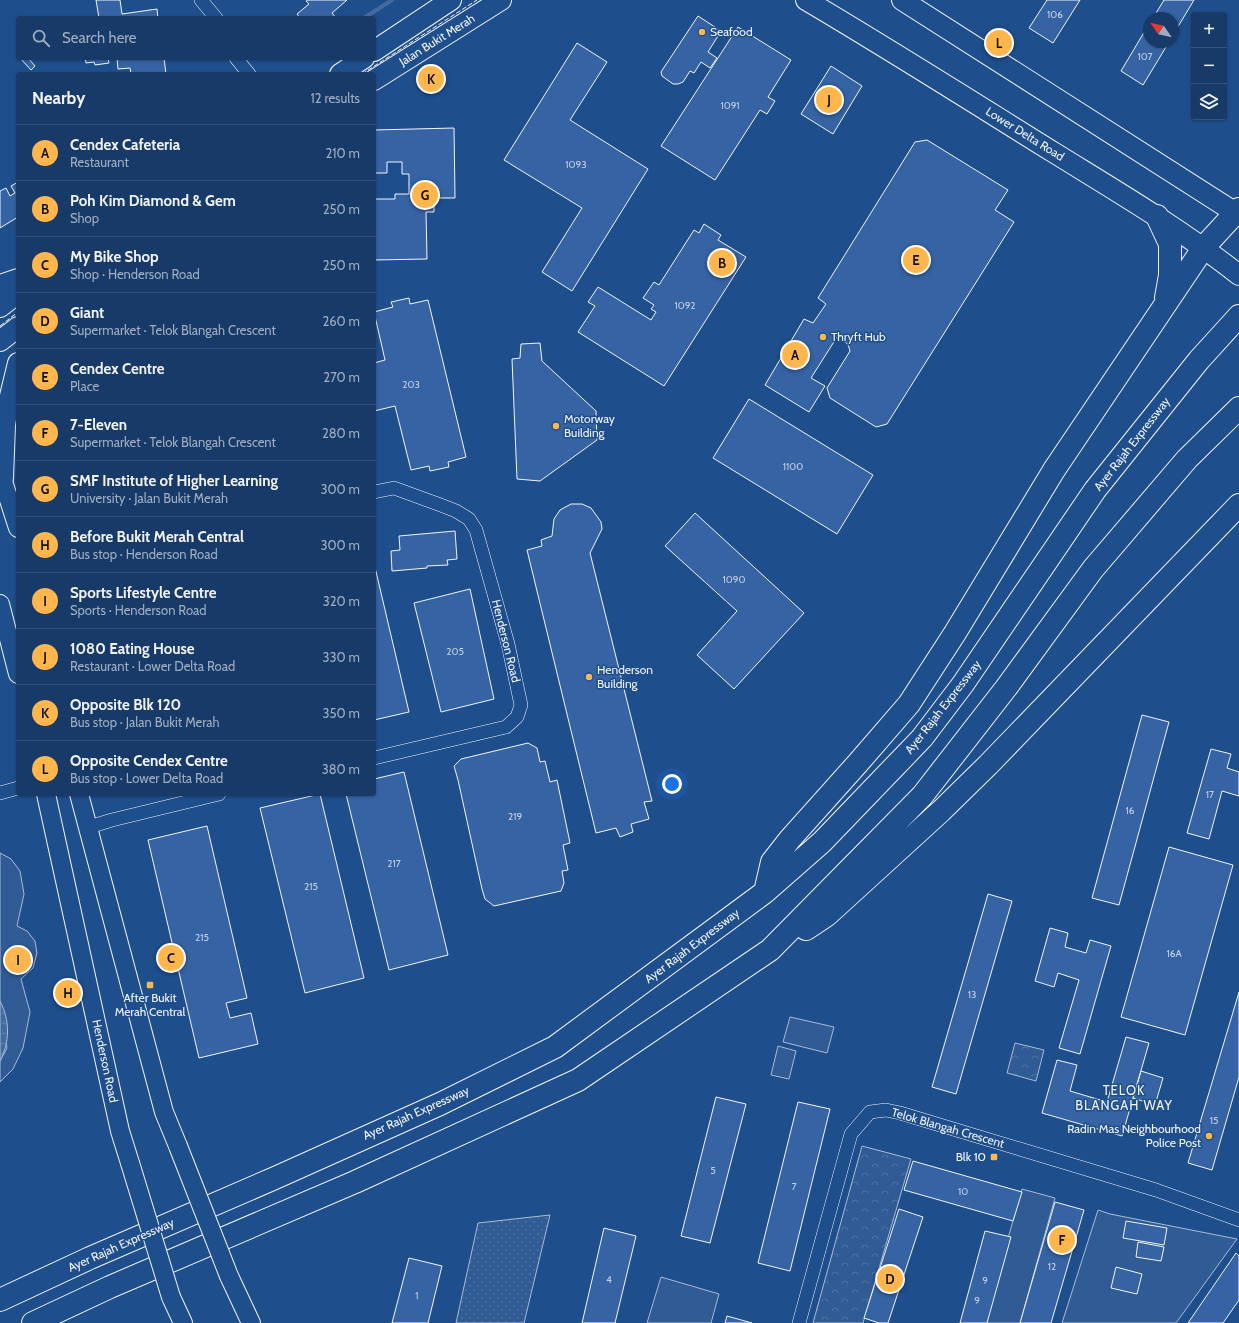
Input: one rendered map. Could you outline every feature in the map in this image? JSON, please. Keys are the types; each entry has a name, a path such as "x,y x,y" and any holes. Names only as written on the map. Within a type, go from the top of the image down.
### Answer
{"highway":[{"path":"765,892 772,862 909,704 955,633 1054,470 1164,305 1204,247 1238,212"},
{"path":"1153,214 1170,244 1170,275 1164,305"},
{"name":"Ayer Rajah Expressway","path":"0,1300 90,1258 275,1178 440,1104 555,1047 765,892 822,842 922,738 963,684 1095,490 1200,360 1239,316"},
{"name":"Ayer Rajah Expressway","path":"1200,360 1219,350 1239,336"},
{"path":"770,950 922,796 1006,688 1093,569 1187,459 1239,408"},
{"path":"33,1323 110,1287 355,1182 578,1080 770,950 786,942 826,915 941,811 988,765 1239,505"}],"main road":[{"name":"Jalan Bukit Merah","path":"376,50 451,0"},
{"name":"Jalan Bukit Merah","path":"376,79 501,0"},
{"name":"Lower Delta Road","path":"806,0 907,60 1153,214 1204,247 1239,275"},
{"path":"902,0 1238,212"},
{"path":"343,72 361,60"},
{"path":"0,286 16,280"},
{"path":"0,307 16,295"},
{"path":"0,341 16,329"},
{"path":"16,373 5,425 1,475 16,522"},
{"path":"0,604 16,666"},
{"name":"Henderson Road","path":"46,796 120,1131 171,1296 183,1323"},
{"path":"80,796 164,1112 229,1276 251,1323"}],"street":[{"path":"192,0 205,16"},
{"path":"201,0 214,16"},
{"path":"238,60 246,72"},
{"path":"248,60 256,72"},
{"name":"Henderson Road","path":"376,492 394,488 456,511 469,520 476,530 508,644 521,706 517,717 506,727 376,758"},
{"path":"0,793 16,789"},
{"path":"89,827 211,796"},
{"name":"Telok Blangah Crescent","path":"799,1323 851,1134 870,1112 886,1110 900,1113 1156,1190 1239,1220"}],"green space":[{"path":"1015,1043 1044,1050 1036,1081 1007,1073"},
{"path":"862,1146 911,1159 863,1323 813,1323"},
{"path":"550,1215 524,1323 456,1323 478,1223"}],"shaded area":[{"path":"0,853 11,859 20,871 24,894 17,926 27,931 35,941 37,953 33,968 21,979 30,1012 23,1048 13,1069 0,1082 0,1061 7,1048 0,1001"},
{"path":"790,1017 834,1027 827,1053 783,1042"},
{"path":"778,1046 796,1051 789,1079 771,1075"},
{"path":"1022,1189 1055,1198 1020,1323 984,1323"},
{"path":"1098,1210 1110,1214 1237,1239 1176,1323 1062,1323"},
{"path":"661,1277 719,1294 711,1323 647,1323"}],"water":[{"path":"0,1001 6,1016 8,1031 6,1046 0,1061"}],"building":[{"path":"96,0 120,0 122,14 157,9 158,16 99,16"},
{"path":"347,0 332,13 334,16 298,16 297,14 309,4 306,1"},
{"path":"1047,0 1080,0 1053,43 1029,28"},
{"path":"1164,0 1194,0 1179,25 1179,12 1157,12"},
{"path":"698,16 721,31 708,52 717,58 710,68 701,62 694,73 690,71 683,82 673,84 662,76 661,72"},
{"path":"738,27 791,60 768,97 775,101 767,114 760,110 715,180 661,146"},
{"path":"1143,34 1143,48 1165,48 1143,85 1121,71"},
{"path":"577,43 607,62 570,120 648,169 572,291 542,272 582,208 504,160"},
{"path":"22,60 30,60 35,66 31,70"},
{"path":"85,60 108,60 109,63 95,65 94,62 86,63"},
{"path":"117,60 164,60 166,72 131,72 130,68 118,69"},
{"path":"831,66 862,86 833,134 801,114"},
{"path":"454,128 455,198 434,198 434,212 426,212 427,259 376,260 376,199 395,199 395,194 409,194 409,174 402,174 402,162 387,162 387,173 376,173 376,130"},
{"path":"927,140 1008,190 995,210 1014,222 887,424 876,427 830,398 827,388 850,351 848,344 837,337 811,378 825,386 809,412 765,385 804,319 813,323 826,304 818,298 915,142"},
{"path":"16,183 16,218 0,228 0,191 6,188 10,196 15,193 11,186"},
{"path":"704,224 721,235 718,240 746,257 664,386 578,332 595,306 588,302 598,287 651,320 656,312 651,309 654,305 643,298 654,282 659,285 694,230 699,233"},
{"path":"409,298 410,304 428,300 466,457 448,462 449,467 430,471 429,466 411,470 395,406 376,411 376,362 385,360 376,321 376,311 393,307 391,302"},
{"name":"Motorway Building","path":"540,343 542,361 596,411 597,440 540,481 517,479 512,359 520,358 521,344"},
{"path":"749,399 873,475 837,534 713,458"},
{"name":"Henderson Building","path":"571,504 582,504 591,508 601,522 602,529 590,553 652,801 644,802 649,819 631,824 633,832 620,837 616,828 596,833 527,550 542,546 541,540 552,536 554,519 560,510"},
{"path":"695,513 804,613 734,689 697,655 737,611 665,546"},
{"path":"455,531 457,559 447,560 448,565 427,566 427,568 392,571 391,551 400,550 399,536"},
{"path":"376,572 409,712 376,720"},
{"path":"470,589 494,699 441,712 414,603"},
{"path":"1142,715 1169,722 1119,905 1092,898"},
{"path":"528,743 537,748 540,762 545,761 550,782 557,780 570,843 563,845 568,870 562,871 564,883 561,891 494,906 485,899 482,889 454,766 461,759"},
{"path":"1211,749 1231,754 1227,768 1239,772 1239,796 1222,791 1209,839 1187,833"},
{"path":"404,772 448,955 389,970 346,796 376,796 376,779"},
{"path":"311,796 320,796 364,978 305,993 260,808"},
{"path":"207,826 247,998 226,1003 230,1018 251,1013 258,1044 199,1058 148,840"},
{"path":"1169,847 1233,865 1185,1035 1121,1017"},
{"path":"988,894 1012,901 956,1094 932,1087"},
{"path":"1050,928 1068,933 1065,947 1086,953 1090,940 1111,946 1080,1054 1059,1048 1079,980 1058,973 1054,987 1035,981"},
{"path":"1239,992 1239,1077 1212,1170 1188,1163"},
{"path":"1126,1037 1149,1043 1122,1136 1042,1113 1057,1060 1077,1065 1070,1091 1107,1102"},
{"path":"1141,1071 1163,1078 1155,1105 1133,1098"},
{"path":"716,1097 746,1104 710,1243 681,1236"},
{"path":"798,1102 830,1109 790,1271 758,1263"},
{"path":"913,1161 1022,1192 1013,1221 904,1190"},
{"path":"1055,1202 1084,1210 1051,1323 1020,1323"},
{"path":"899,1209 923,1217 888,1323 879,1323 864,1318"},
{"path":"1126,1221 1167,1228 1164,1245 1123,1238"},
{"path":"604,1228 636,1236 615,1323 582,1323"},
{"path":"985,1231 1011,1237 987,1323 960,1323"},
{"path":"1138,1242 1164,1247 1161,1261 1136,1257"},
{"path":"1236,1253 1239,1256 1239,1300 1223,1323 1188,1323"},
{"path":"409,1258 442,1266 428,1323 392,1323"},
{"path":"1116,1267 1142,1274 1137,1294 1111,1288"},
{"path":"727,1316 752,1323 725,1323"}],"waterway":[{"path":"367,16 392,0"}],"fence":[{"path":"365,72 477,0"},
{"path":"0,326 16,314"}],"place":[{"name":"Seafood","path":"702,32"},
{"name":"Opposite Cendex Centre","path":"999,43"},
{"name":"Opposite Blk 120","path":"431,79"},
{"name":"1080 Eating House","path":"829,100"},
{"name":"SMF Institute of Higher Learning","path":"425,195"},
{"name":"Cendex Centre","path":"916,260"},
{"name":"Poh Kim Diamond & Gem","path":"722,263"},
{"name":"Thryft Hub","path":"823,337"},
{"name":"Cendex Cafeteria","path":"795,355"},
{"name":"Motorway Building","path":"556,426"},
{"name":"Henderson Building","path":"589,677"},
{"name":"My Bike Shop","path":"171,958"},
{"name":"Sports Lifestyle Centre","path":"18,960"},
{"name":"After Bukit Merah Central","path":"150,985"},
{"name":"Before Bukit Merah Central","path":"68,993"},
{"name":"Radin Mas Neighbourhood Police Post","path":"1209,1136"},
{"name":"Blk 10","path":"994,1157"},
{"name":"7-Eleven","path":"1062,1240"},
{"name":"Giant","path":"890,1279"}],"district":[{"name":"TELOK BLANGAH WAY","path":"1124,1098"}]}
